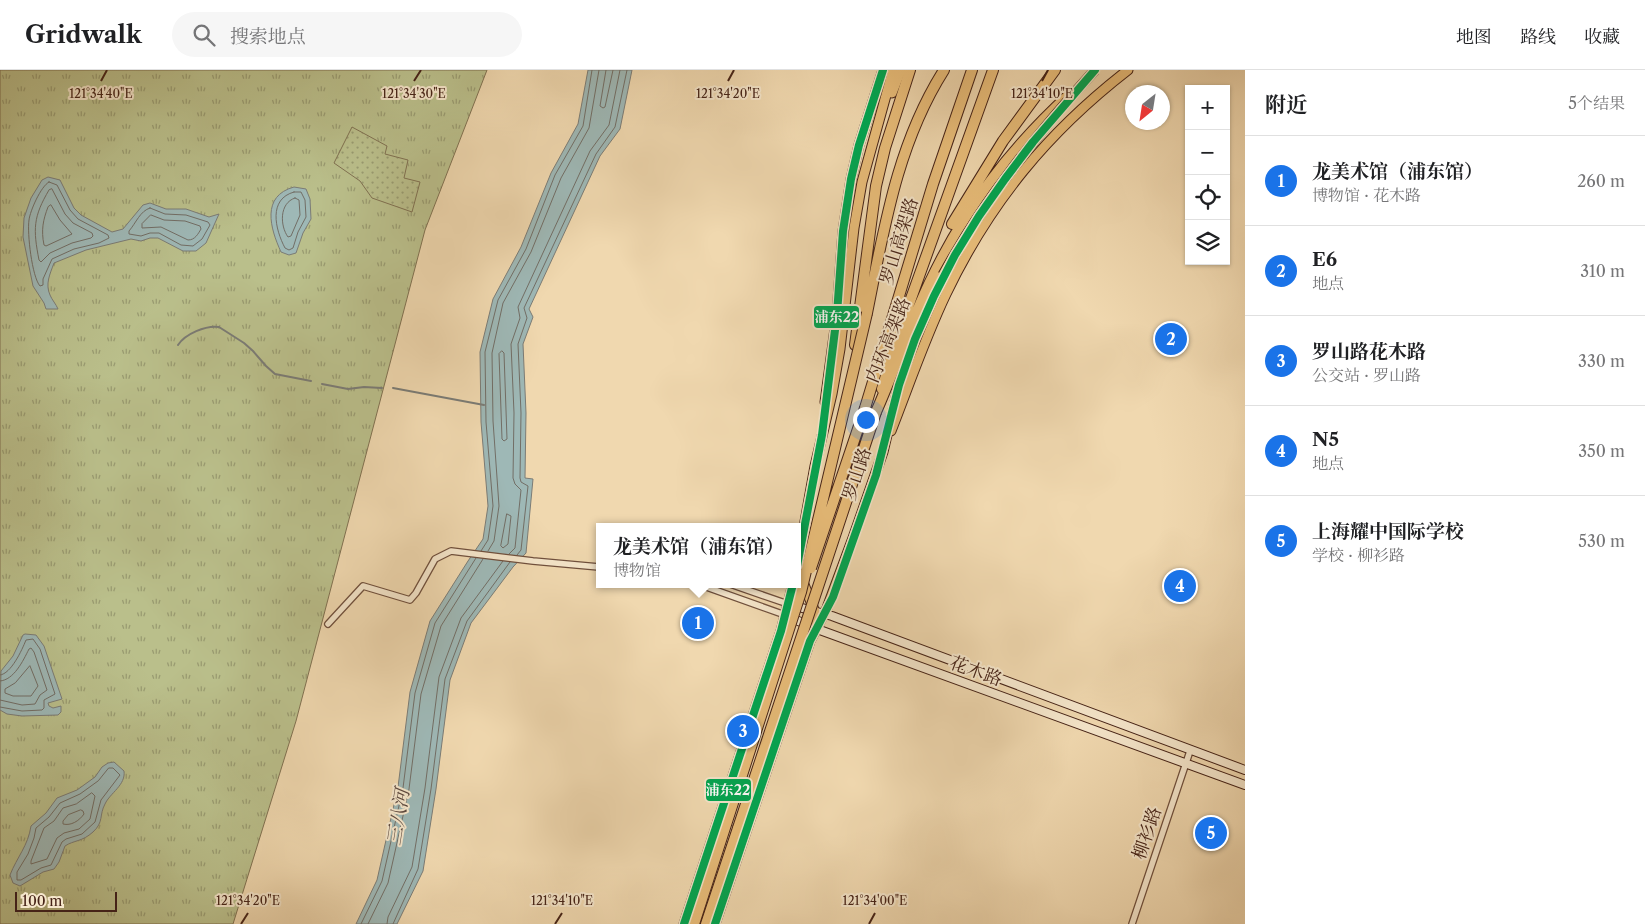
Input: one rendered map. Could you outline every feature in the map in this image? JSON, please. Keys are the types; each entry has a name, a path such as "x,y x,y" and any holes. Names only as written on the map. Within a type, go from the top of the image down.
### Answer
{"highway":[{"path":"847,402 876,186 885,148 910,70"},
{"name":"内环高架路","path":"694,924 801,592 847,402 899,167 914,126 944,70"},
{"name":"罗山高架路","path":"801,592 816,556 865,408 934,184 972,70"},
{"name":"罗山高架路","path":"876,412 885,375 912,295 993,70"},
{"path":"912,295 974,187 1017,122 1056,70"},
{"name":"内环高架路","path":"706,924 876,412 929,283 965,216 985,185 1052,110 1096,70"}],"main road":[{"path":"822,435 837,314 843,231 851,179 859,145 883,70"},
{"path":"801,546 840,349 858,202 866,164 892,70"},
{"path":"874,138 901,70"},
{"name":"罗山路","path":"715,924 810,641 817,629 820,613 854,538 883,452 898,385 943,275 967,233 995,191 1051,120 1096,70"},
{"path":"883,452 942,302 984,225 1040,149 1078,111 1128,70"},
{"path":"801,575 820,613"},
{"path":"685,920 785,615 792,588"},
{"name":"花木路","path":"788,604 820,613 1245,770"},
{"name":"花木路","path":"785,615 817,629 1245,785"}],"street":[{"path":"328,624 363,586 410,600 435,559 451,551 596,567"},
{"name":"花木路","path":"709,588 785,615"},
{"name":"花木路","path":"742,588 788,604"},
{"name":"柳衫路","path":"1132,924 1190,751"}],"green space":[{"path":"0,70 487,70 425,230 296,721 233,924 0,924"},
{"path":"352,127 387,146 385,154 408,160 404,178 420,182 412,212 372,198 360,181 334,163"}],"water":[{"name":"三八河","path":"588,70 632,70 620,129 600,156 529,309 533,317 523,344 526,413 525,478 533,479 526,553 513,567 471,623 450,680 423,871 397,924 356,924 377,880 398,787 410,692 430,621 483,539 488,506 481,422 480,352 493,299 521,247 551,173 578,124"},
{"path":"48,177 60,180 74,208 81,215 112,232 123,229 143,205 150,203 166,209 186,209 209,217 219,214 206,243 196,251 183,251 158,238 141,241 131,239 86,250 54,263 48,287 58,309 46,309 33,286 23,237 24,218 31,198 42,180"},
{"path":"294,187 306,189 310,199 311,219 303,233 296,253 289,255 281,252 277,243 271,214 272,205 276,198 284,191"},
{"path":"25,634 36,635 44,646 62,699 48,703 53,708 61,706 61,712 58,715 22,716 7,714 0,710 1,671 13,656"},
{"path":"114,762 124,771 123,781 107,800 100,822 93,832 85,838 65,846 54,869 43,872 20,886 13,883 10,875 25,846 31,826 46,813 57,798 77,790 95,777 102,767"}],"waterway":[{"path":"178,345 196,331 208,327 219,327 244,343 275,374 311,381"},
{"path":"322,384 348,389 364,387 382,388"},
{"path":"393,388 484,405"}],"transit line":[{"name":"浦东22","path":"801,545 822,435 837,314 843,231 851,179 859,145 883,70"},
{"name":"浦东22","path":"715,924 810,641 833,597 876,475 899,385 915,339 934,296 955,255 1005,179 1033,142 1095,70"},
{"name":"浦东22","path":"684,924 781,631 792,588"}],"place":[{"name":"E6","path":"1171,339"},
{"name":"N5","path":"1180,586"},
{"name":"龙美术馆（浦东馆）","path":"698,623"},
{"name":"罗山路花木路","path":"743,731"},
{"name":"上海耀中国际学校","path":"1211,833"}]}
